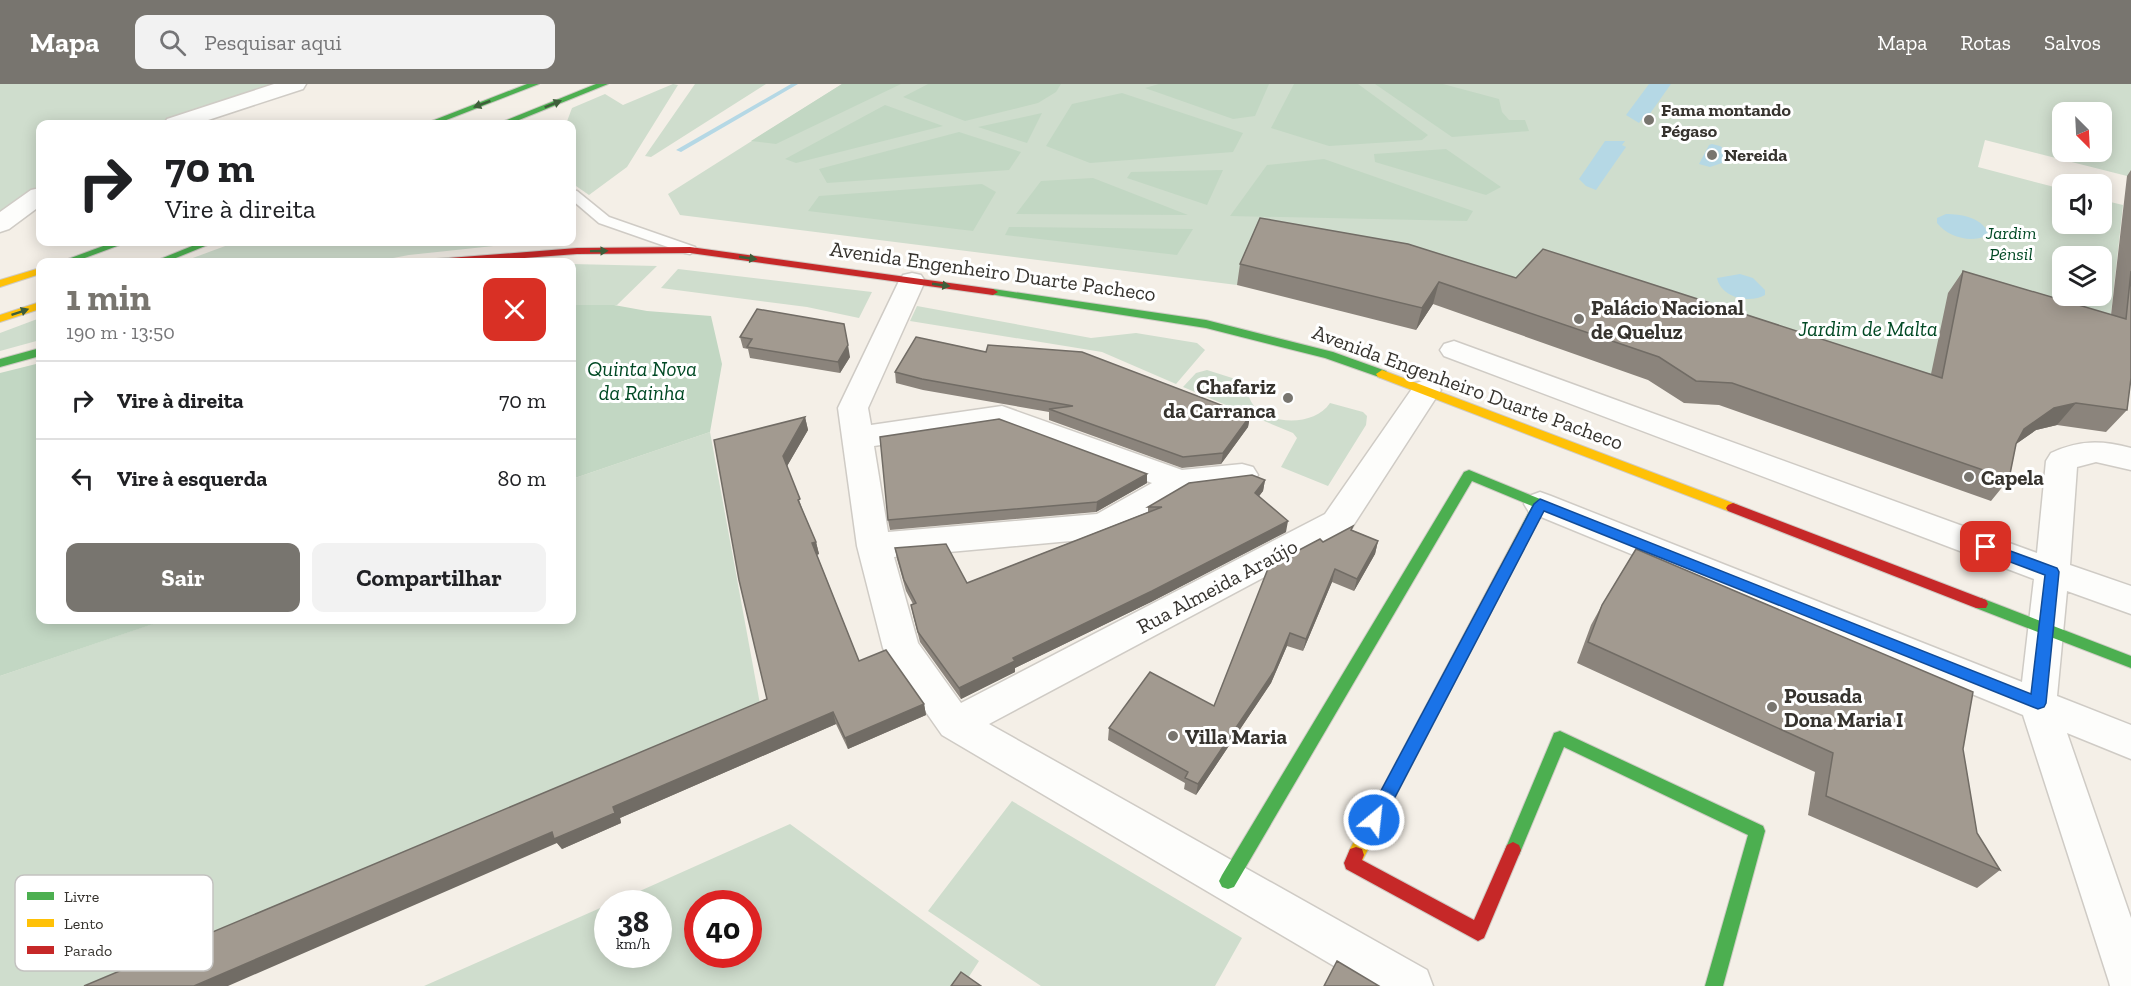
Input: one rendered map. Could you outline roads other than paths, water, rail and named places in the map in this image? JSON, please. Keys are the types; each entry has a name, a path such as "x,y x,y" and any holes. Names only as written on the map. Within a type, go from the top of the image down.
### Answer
{"main road":[{"path":"440,120 535,84"},
{"path":"512,120 604,84"},
{"path":"77,258 111,246"},
{"path":"168,258 200,246"},
{"name":"Avenida Engenheiro Duarte Pacheco","path":"487,258 577,251 690,250 1143,313 1206,324 1329,355 1426,390 2131,662"},
{"path":"0,284 36,272"},
{"path":"0,319 36,306"},
{"path":"0,363 36,353"},
{"path":"1228,880 1469,476 1540,504 1352,863 1478,932 1560,738 1757,831 1714,986"}],"street":[{"path":"187,120 296,84"},
{"path":"0,224 36,198"},
{"path":"912,280 853,408 874,546 901,648 955,723 1411,986"},
{"path":"1454,350 2131,600"},
{"name":"Rua Almeida Araújo","path":"955,723 1337,524 1426,390"},
{"path":"857,438 1002,416 1180,481"},
{"path":"2131,459 2098,450 2077,453 2062,461 2038,703 2131,982"},
{"path":"874,546 1103,526 1180,481 1242,475"},
{"path":"1540,504 2131,742"}],"lane":[{"path":"576,197 604,220 673,242 690,250"}],"water":[{"path":"791,84 798,84 681,152 676,150"},
{"path":"1649,84 1671,84 1649,115 1646,114 1639,123 1626,115"},
{"path":"1605,141 1625,141 1622,145 1626,147 1596,190 1586,186 1579,179"},
{"path":"1712,144 1727,151 1722,163 1710,167 1699,164 1709,145"},
{"path":"1946,214 1975,220 1988,232 1986,236 1973,239 1953,235 1937,223 1937,218"},
{"path":"1740,274 1753,278 1765,290 1765,295 1759,298 1744,299 1730,295 1720,285 1717,278"}],"place":[{"name":"Fama montando Pégaso","path":"1649,120"},
{"name":"Nereida","path":"1712,155"},
{"name":"Palácio Nacional de Queluz","path":"1579,319"},
{"name":"Chafariz da Carranca","path":"1288,398"},
{"name":"Capela","path":"1969,477"},
{"name":"Pousada Dona Maria I","path":"1772,707"},
{"name":"Villa Maria","path":"1173,736"}],"park label":[{"name":"Jardim Pênsil","path":"2011,243"},
{"name":"Jardim de Malta","path":"1868,328"},
{"name":"Quinta Nova da Rainha","path":"642,380"}]}
